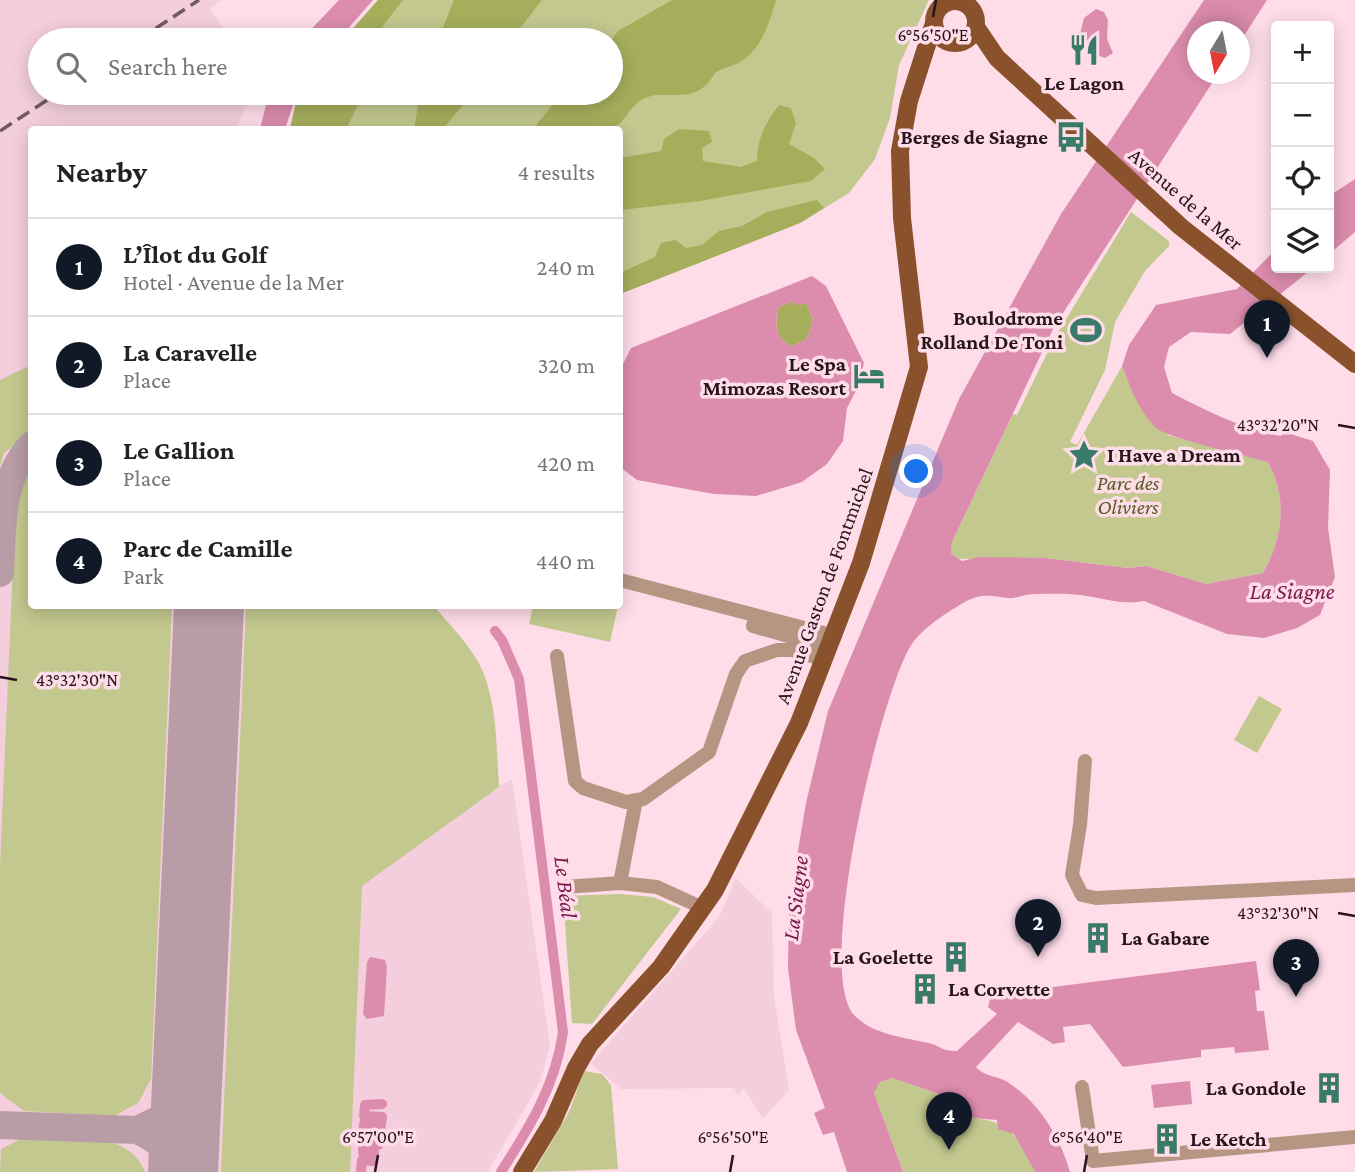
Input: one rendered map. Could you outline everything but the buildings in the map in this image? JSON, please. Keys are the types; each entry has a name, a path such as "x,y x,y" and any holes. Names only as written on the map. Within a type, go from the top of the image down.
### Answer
{"main road":[{"path":"923,56 953,44 968,39 975,27 975,16 968,3 953,1 943,3 935,14 933,26 940,38 953,44 997,58"},
{"name":"Avenue Gaston de Fontmichel","path":"522,1172 553,1121 576,1068 590,1044 661,967 703,908 793,735 830,648 876,519 919,368 902,218 900,151 906,109 933,26"},
{"path":"975,27 997,58"},
{"name":"Avenue de la Mer","path":"997,58 1151,200 1237,273 1355,364"}],"street":[{"path":"623,581 755,617 753,626 830,648"},
{"path":"557,656 575,781 594,793 626,802 643,799 705,756 736,674 745,661 777,650 830,648"},
{"path":"1085,761 1080,825 1072,875 1077,890 1082,895 1096,898 1355,885"},
{"path":"620,883 636,800"},
{"path":"565,887 620,883 657,887 703,908"},
{"path":"1082,1087 1093,1161 1355,1137"}],"shaded area":[{"path":"0,0 222,0 210,8 223,28 28,28 28,105 246,105 237,126 28,126 28,609 435,609 476,658 485,676 492,705 499,786 512,779 550,1046 540,1082 488,1172 0,1172"},
{"path":"736,878 772,913 774,996 789,1090 763,1119 744,1088 738,1095 734,1088 620,1089 591,1063 719,917"}],"green space":[{"path":"378,0 929,0 899,65 890,118 875,159 849,193 800,223 623,293 623,126 291,126 295,105 623,105 623,28 354,28"},
{"path":"378,0 403,0 381,28 354,28"},
{"path":"454,0 542,0 520,28 443,28"},
{"path":"672,0 776,0 767,26 754,50 740,62 715,73 697,91 649,96 636,104 616,126 535,126 552,105 623,105 623,28"},
{"path":"295,105 358,105 348,126 291,126"},
{"path":"418,105 463,105 446,126 414,126"},
{"path":"779,105 791,108 796,123 789,144 814,158 825,169 811,181 700,201 623,210 623,157 661,151 664,139 679,129 709,131 712,142 702,148 703,161 741,167 757,161 759,145 769,119"},
{"path":"817,200 824,208 800,223 623,293 623,272 655,257 661,243 675,240 686,248 702,245 719,231 742,226 767,212"},
{"name":"Parc des Oliviers","path":"1131,212 1169,241 1169,246 1145,271 1115,322 1105,370 1070,442 1077,445 1122,366 1129,384 1168,435 1268,462 1278,490 1280,518 1275,546 1263,573 1206,584 1146,566 1128,568 1045,558 956,559 951,554 952,542 1013,414 1017,415 1054,339"},
{"path":"792,301 807,304 813,320 807,339 792,346 779,335 776,324 779,307"},
{"path":"28,366 28,434 4,453 0,467 0,380"},
{"path":"28,465 28,609 172,609 151,1079 138,1103 114,1116 24,1111 0,1093 0,866 16,493"},
{"path":"246,609 437,609 462,639 484,674 492,706 499,787 362,886 350,1172 221,1172"},
{"path":"532,609 617,609 610,642 529,624"},
{"path":"1259,696 1282,709 1257,753 1234,740"},
{"path":"621,894 653,897 681,909 592,1024 572,1023 563,896"},
{"path":"584,1071 602,1074 611,1085 618,1169 534,1172 569,1112"},
{"path":"892,1078 957,1100 972,1118 997,1123 1006,1128 1018,1141 1035,1172 903,1172 874,1093 880,1082"},
{"path":"25,1137 93,1138 110,1142 137,1158 145,1172 0,1172 1,1149"}],"water":[{"path":"339,0 373,0 348,28 312,28"},
{"path":"1204,0 1267,0 1250,26 1250,21 1190,21"},
{"path":"1096,9 1104,12 1108,20 1107,39 1113,53 1105,58 1088,52 1080,34 1084,18"},
{"name":"La Siagne","path":"1187,25 1187,84 1212,84 1054,327 952,542 951,554 962,561 979,557 1045,558 1128,568 1146,566 1206,584 1263,573 1275,546 1280,518 1278,490 1268,462 1190,441 1155,427 1140,406 1122,366 1129,345 1156,305 1237,289 1271,254 1271,273 1307,273 1230,334 1191,332 1169,347 1164,367 1172,393 1198,406 1252,429 1281,436 1284,432 1313,441 1330,470 1328,528 1335,577 1320,615 1297,628 1264,638 1227,634 1144,601 1122,602 1060,594 1031,594 1011,598 977,597 958,606 925,629 910,647 897,675 868,775 846,894 842,948 844,990 855,1016 871,1027 957,1051 997,1014 988,1007 991,995 1256,961 1260,990 1255,991 1257,1011 1264,1011 1269,1050 1235,1053 1234,1047 1201,1050 1201,1057 1123,1067 1090,1024 1063,1027 1065,1042 1053,1044 1018,1022 976,1067 1009,1083 1039,1111 1061,1146 1070,1172 1035,1172 1014,1134 998,1129 997,1120 972,1118 957,1100 892,1078 880,1082 874,1093 903,1172 847,1172 834,1132 823,1135 814,1113 825,1108 796,1030 788,968 789,904 806,803 828,711 959,399 1061,214"},
{"path":"266,105 293,105 286,126 261,126"},
{"path":"1355,179 1355,232 1334,250 1334,210 1334,193"},
{"path":"812,276 826,286 864,363 858,387 847,408 843,441 827,464 802,482 756,496 714,494 637,480 623,469 623,364 631,348","holes":["792,301 795,305 807,304 813,320 807,339 792,346 782,339 777,330 779,307"]},
{"path":"370,957 385,960 387,967 384,1016 367,1019 363,1014 367,962"},
{"path":"1190,1081 1192,1104 1154,1108 1151,1085"}],"waterway":[{"name":"Le Béal","path":"495,631 502,640 519,679 563,1032 548,1088 501,1172"},
{"path":"361,1172 362,1160 373,1161 374,1153 363,1152 363,1144 378,1145 378,1133 363,1132 364,1124 381,1125 382,1117 364,1116 365,1105 382,1104"}],"taxiway":[{"path":"0,573 8,488 14,472 28,450"},
{"path":"0,1125 137,1130 172,1110 188,1067"},
{"path":"137,1130 162,1146 178,1172"}],"runway":[{"path":"183,1172 209,609"}],"railway":[{"path":"156,28 199,0"},
{"path":"0,131 40,105"}],"place":[{"name":"Le Lagon","path":"1084,50"},
{"name":"Berges de Siagne","path":"1071,137"},
{"name":"Boulodrome Rolland De Toni","path":"1086,330"},
{"name":"L’Îlot du Golf","path":"1267,358"},
{"name":"Le Spa Mimozas Resort","path":"869,376"},
{"name":"I Have a Dream","path":"1084,455"},
{"name":"La Gabare","path":"1098,938"},
{"name":"La Goelette","path":"956,957"},
{"name":"La Caravelle","path":"1038,957"},
{"name":"La Corvette","path":"925,989"},
{"name":"Le Gallion","path":"1296,997"},
{"name":"La Gondole","path":"1329,1088"},
{"name":"Le Ketch","path":"1167,1139"},
{"name":"Parc de Camille","path":"949,1150"}]}
